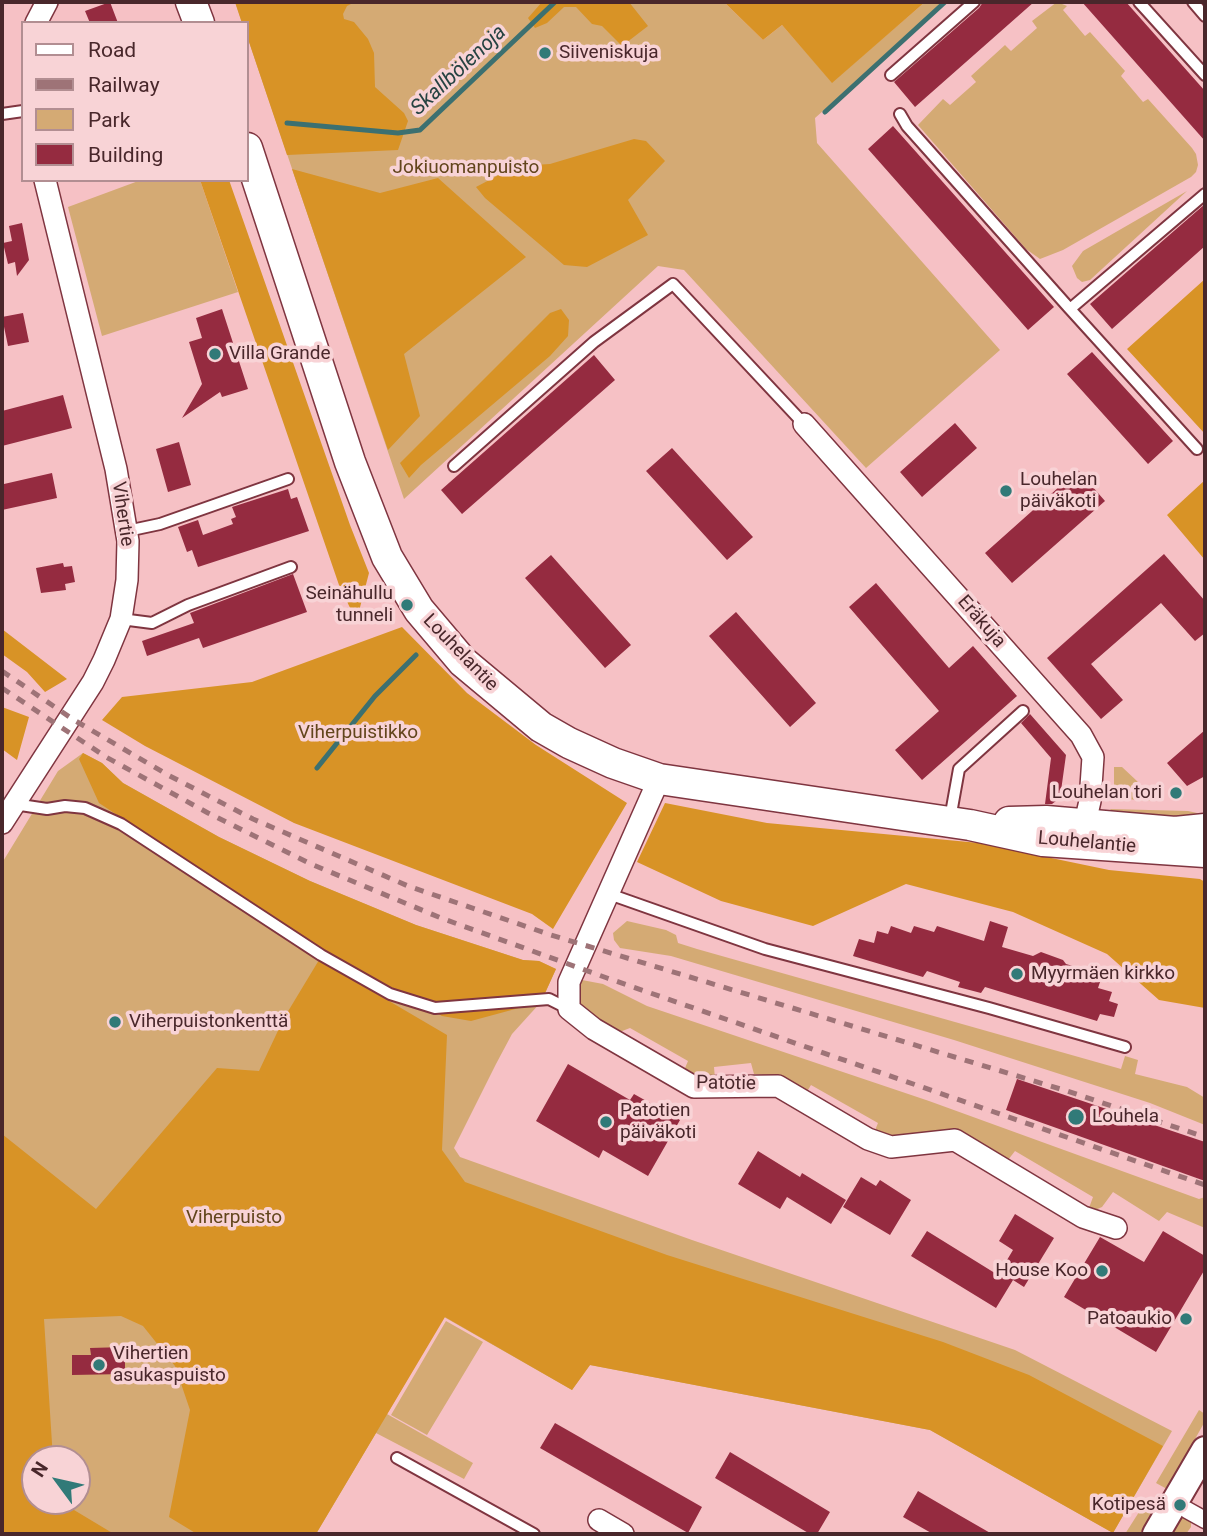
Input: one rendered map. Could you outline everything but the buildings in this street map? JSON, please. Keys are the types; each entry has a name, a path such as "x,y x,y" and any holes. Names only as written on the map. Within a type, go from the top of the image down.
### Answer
{"main road":[{"path":"191,2 198,21"},
{"name":"Louhelantie","path":"248,151 375,530 412,599 463,662 541,727 613,764 659,779 960,823 1043,841 1127,830 1175,832 1205,829"},
{"name":"Louhelantie","path":"1083,834 1205,852"}],"street":[{"path":"37,21 47,2"},
{"name":"Vihertie","path":"2,823 8,804 93,682 121,619 127,580 127,531 110,443 45,182"},
{"name":"Eräkuja","path":"804,424 1080,735 1093,757 1090,801 1083,834"},
{"path":"569,1009 569,982 659,779"},
{"name":"Patotie","path":"569,1009 594,1029 694,1087 778,1086 868,1139 891,1147 954,1140 1083,1217 1116,1228"},
{"path":"1156,1534 1205,1451"},
{"path":"1187,1510 1205,1520"},
{"path":"599,1520 623,1534"}],"lane":[{"path":"891,75 974,2"},
{"path":"1139,2 1205,75"},
{"path":"1193,2 1205,16"},
{"path":"2,114 21,111"},
{"path":"900,114 916,136 1197,449"},
{"path":"1070,309 1205,194"},
{"path":"454,466 594,342 673,284 804,424"},
{"path":"127,531 160,524 288,479"},
{"path":"121,619 152,623 188,605 291,567"},
{"path":"960,823 959,769 1023,711"},
{"path":"8,804 47,809 65,806 85,808 121,824 321,955 390,994 435,1009 549,999 569,1009"},
{"path":"609,894 765,949 1125,1047"},
{"path":"397,1458 534,1534"}],"green space":[{"name":"Jokiuomanpuisto","path":"235,2 724,2 763,40 782,25 832,82 925,2 947,2 815,118 817,143 1000,350 866,468 684,270 658,266 404,499 248,39 248,21 241,21"},
{"path":"235,2 355,2 347,6 344,19 354,22 368,39 374,53 375,87 404,113 408,121 398,150 287,155 248,39 248,21 241,21"},
{"path":"542,2 629,2 648,26 622,46 602,26 592,24 576,7 564,7 547,23 535,28 528,18"},
{"path":"724,2 925,2 832,83 782,25 763,40"},
{"path":"1057,2 1067,6 1063,10 1085,36 1090,32 1125,71 1121,76 1143,102 1148,99 1192,148 1198,165 1191,177 1063,250 1040,259 1026,249 918,125 943,99 950,105 976,82 971,76 1005,45 1011,51 1037,28 1032,21"},
{"path":"634,139 646,141 665,161 628,200 648,235 587,267 564,265 485,198 476,187 516,166 550,164"},
{"path":"292,169 380,193 438,178 526,257 404,354 420,416 388,450"},
{"path":"136,182 201,182 238,292 102,336 68,207"},
{"path":"201,182 230,182 369,573 358,615 353,614 339,585"},
{"path":"1187,191 1090,280 1082,282 1077,278 1072,266 1083,251"},
{"path":"1205,279 1205,434 1127,349"},
{"path":"561,309 569,320 568,336 550,356 409,478 400,463 550,313"},
{"path":"1205,480 1205,560 1167,515"},
{"name":"Viherpuistikko","path":"402,627 467,693 536,745 627,803 553,929 532,914 294,823 145,746 102,720 122,697 252,682"},
{"path":"2,629 67,679 45,692 27,672 2,654"},
{"path":"2,707 29,717 17,760 2,749"},
{"name":"Viherpuisto","path":"83,753 102,763 123,783 219,837 310,881 416,925 523,960 539,961 556,969 541,1002 512,1034 496,1064 454,1148 460,1157 692,1240 1015,1350 1172,1431 1113,1533 930,1430 590,1365 572,1390 444,1317 387,1414 473,1463 464,1479 376,1433 316,1534 2,1534 2,863 58,771"},
{"path":"83,753 102,763 123,783 219,837 310,881 416,925 523,960 539,961 556,969 541,1002 471,1021 442,1016 320,949 99,803 79,759"},
{"path":"1114,767 1122,767 1137,781 1151,801 1114,798"},
{"path":"665,803 767,823 979,843 1109,870 1200,879 1205,882 1205,1008 1159,1000 1107,954 1013,912 906,884 813,926 721,901 637,862"},
{"path":"1110,809 1188,811 1197,813 1201,821 1114,813"},
{"path":"627,921 666,930 676,935 678,943 697,949 1121,1069 1125,1056 1138,1060 1135,1074 1187,1087 1205,1098 1205,1125 1150,1103 954,1040 671,956 620,948 613,933"},
{"name":"Viherpuisto","path":"319,960 447,1035 442,1150 465,1182 667,1255 943,1342 1029,1375 1163,1446 1113,1533 930,1430 590,1365 572,1390 445,1317 316,1534 197,1534 169,1517 190,1410 175,1366 143,1326 121,1316 44,1319 52,1445 21,1445 21,1515 82,1515 114,1534 2,1534 2,1134 96,1209 217,1068 259,1071 284,1018"},
{"path":"582,980 603,984 647,1006 929,1101 1199,1199 1205,1197 1205,1228 1167,1212 1159,1221 1113,1192 1102,1207 1095,1210 1089,1208 1093,1197 1015,1151 1008,1160 968,1135 944,1133 884,1137 874,1133 878,1123 811,1085 805,1095 773,1076 754,1074 751,1063 714,1067 715,1079 701,1081 683,1073 688,1061 630,1028 617,1033 587,1016 574,999"},
{"path":"446,1321 483,1342 427,1435 391,1415"},
{"path":"1199,1410 1205,1414 1204,1423 1167,1489 1156,1483"},
{"path":"1148,1498 1156,1505 1140,1534 1125,1534"},
{"path":"1183,1516 1191,1522 1191,1527 1186,1534 1173,1534"}],"waterway":[{"name":"Skallbölenoja","path":"287,123 398,133 420,130 555,2"},
{"path":"825,112 945,2"},
{"path":"317,768 375,696 416,655"}],"railway":[{"path":"2,671 74,720 168,775 253,819 408,886 551,935 1067,1091 1205,1137"},
{"path":"2,688 106,757 208,813 311,864 441,918 1205,1185"}],"place":[{"name":"Siiveniskuja","path":"545,53"},
{"name":"Villa Grande","path":"215,354"},
{"name":"Louhelan päiväkoti","path":"1006,491"},
{"name":"Seinähullu tunneli","path":"407,605"},
{"name":"Louhelan tori","path":"1176,793"},
{"name":"Myyrmäen kirkko","path":"1017,974"},
{"name":"Viherpuistonkenttä","path":"115,1022"},
{"name":"Louhela","path":"1076,1117"},
{"name":"Patotien päiväkoti","path":"606,1122"},
{"name":"House Koo","path":"1102,1271"},
{"name":"Patoaukio","path":"1186,1319"},
{"name":"Vihertien asukaspuisto","path":"99,1365"},
{"name":"Kotipesä","path":"1180,1505"}]}
